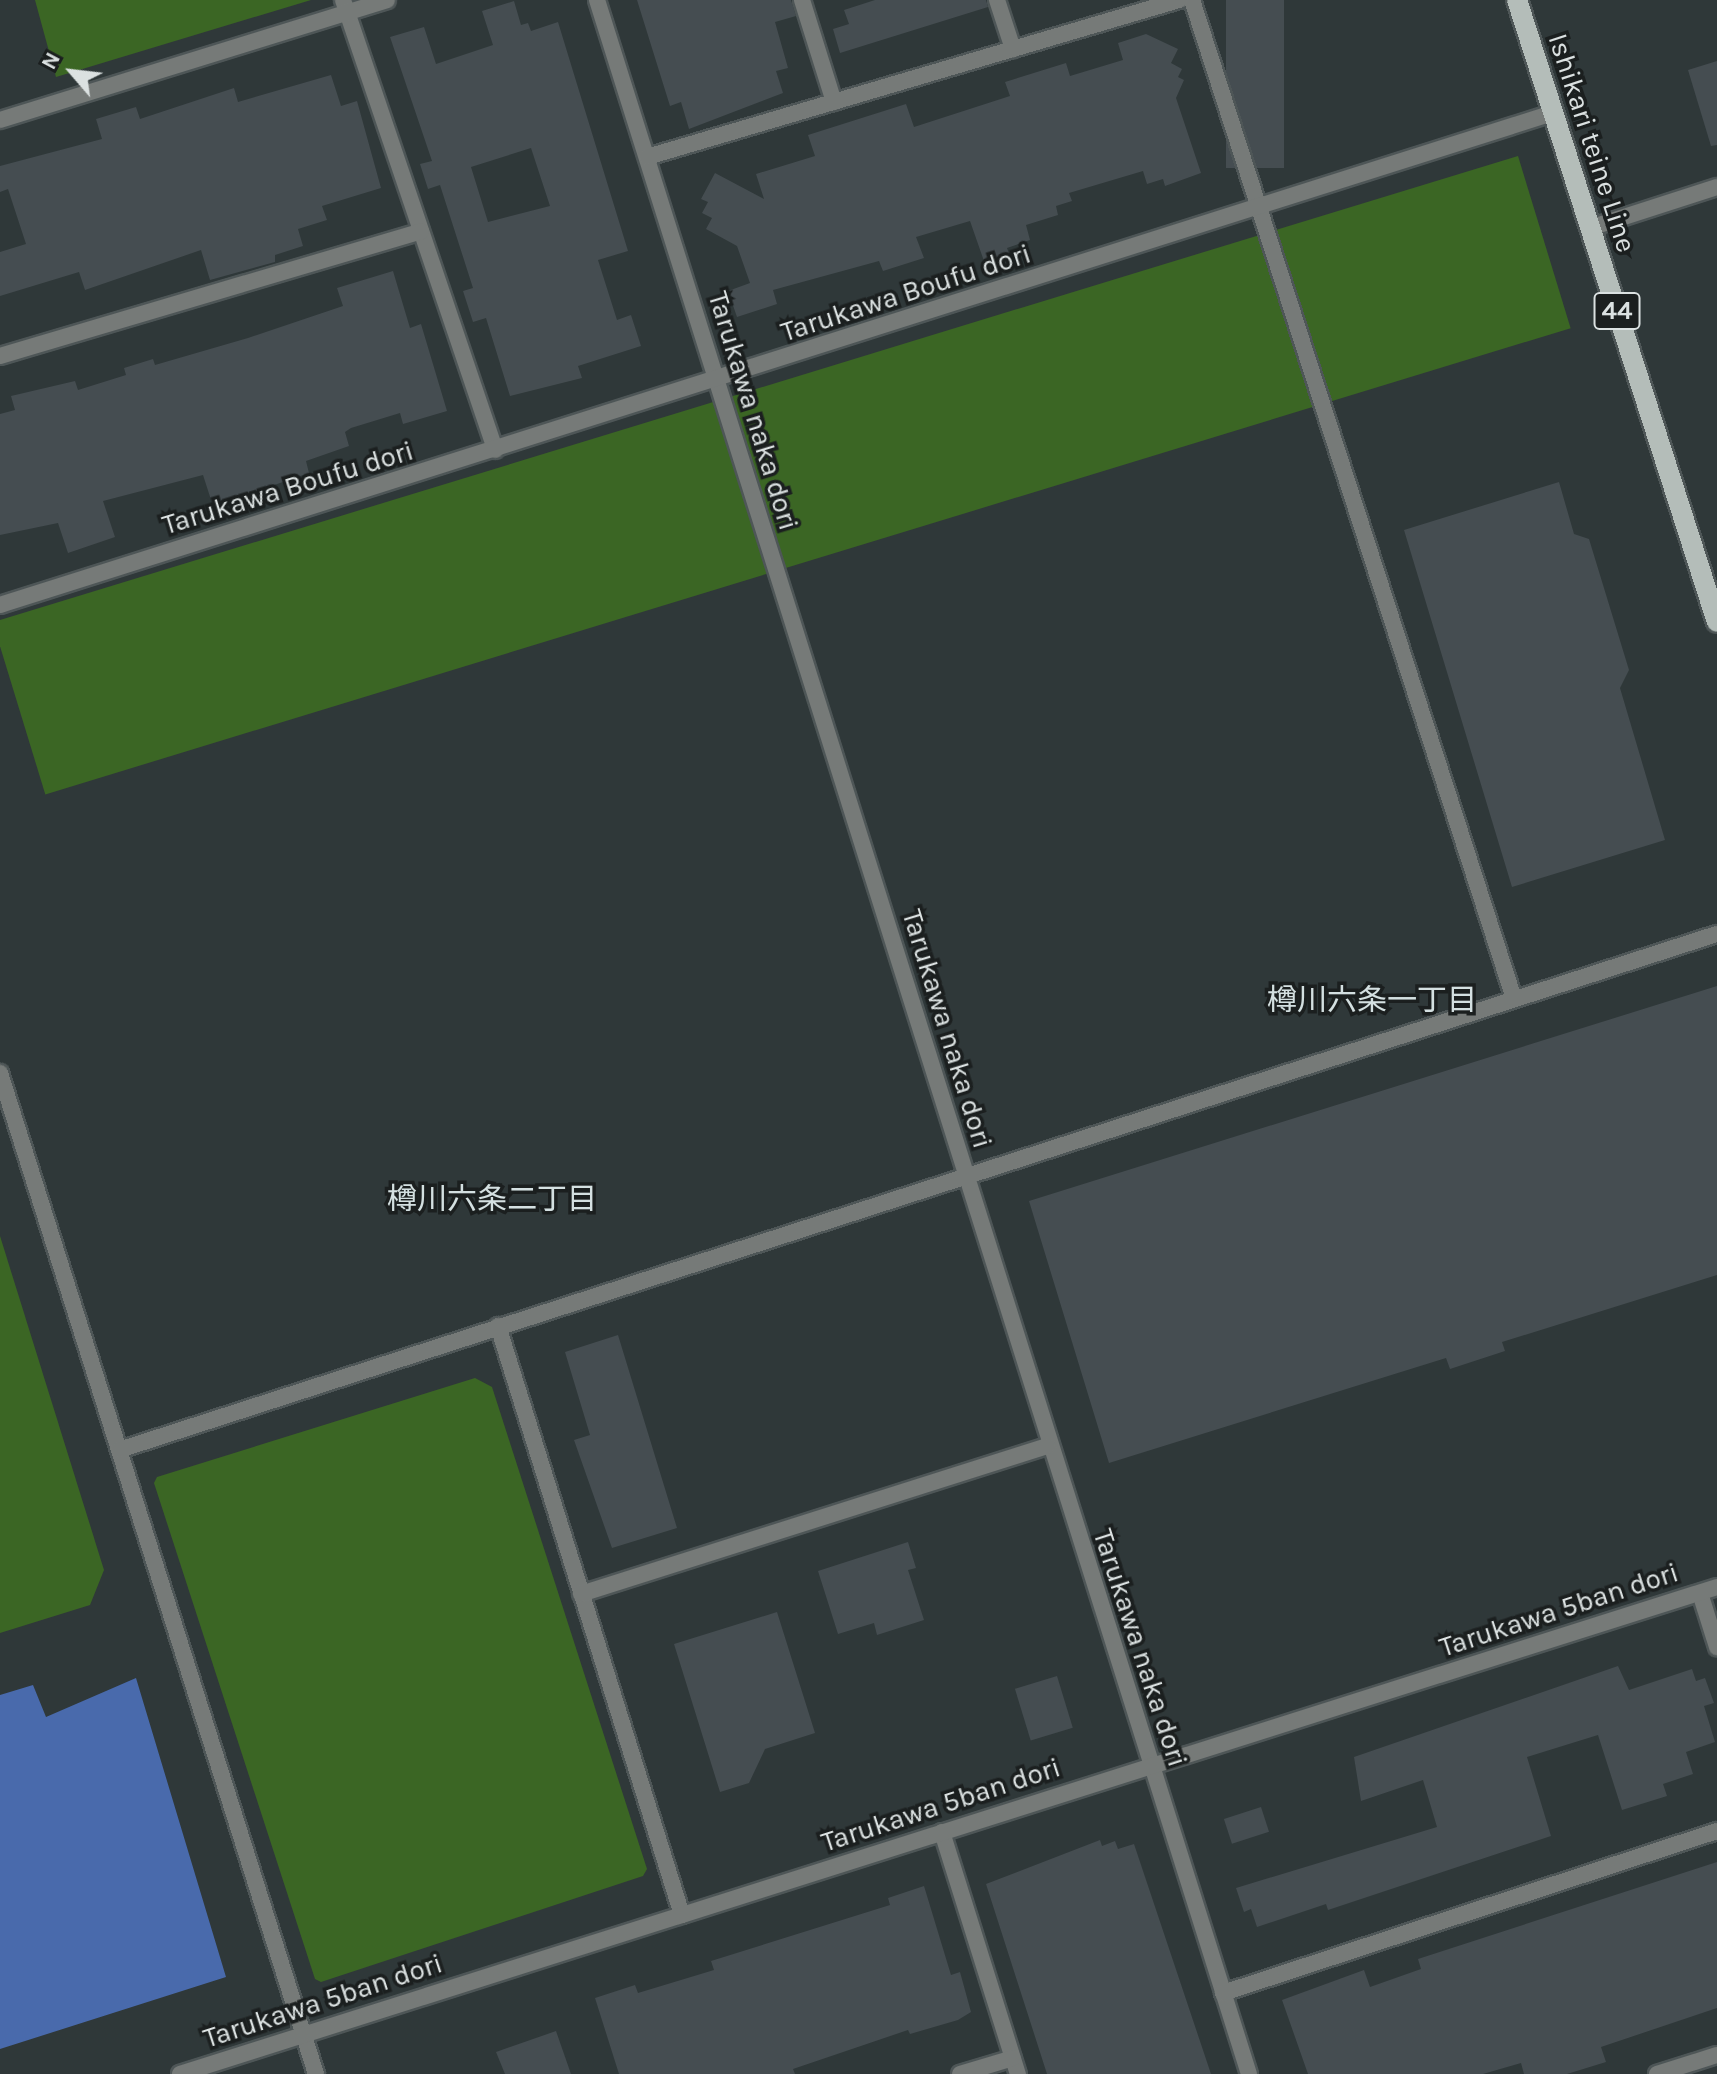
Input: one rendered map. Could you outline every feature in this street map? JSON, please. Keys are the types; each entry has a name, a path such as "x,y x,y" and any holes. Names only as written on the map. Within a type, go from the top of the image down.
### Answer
{"main road":[{"name":"Ishikari teine Line","path":"1517,0 1717,622"}],"street":[{"path":"0,120 345,6 387,0"},
{"name":"Tarukawa naka dori","path":"597,0 965,1174 1047,1446 1249,2074"},
{"path":"802,0 834,102"},
{"path":"997,0 1013,49"},
{"path":"647,157 1179,0"},
{"path":"1192,0 1256,208 1514,999"},
{"path":"345,6 495,450"},
{"name":"Tarukawa Boufu dori","path":"0,605 717,381 1553,113"},
{"path":"1590,228 1717,187"},
{"path":"0,356 421,231"},
{"path":"119,1450 965,1174 1717,934"},
{"path":"0,1073 316,2074"},
{"path":"498,1326 682,1915"},
{"path":"581,1594 1047,1446"},
{"name":"Tarukawa 5ban dori","path":"180,2074 1717,1587"},
{"path":"1700,1593 1717,1647"},
{"path":"1223,1993 1717,1831"},
{"path":"942,1832 1015,2066 960,2074"},
{"path":"1657,2074 1717,2055"}],"green space":[{"path":"35,0 311,0 56,77"},
{"path":"1518,156 1571,328 45,794 0,646 0,620"},
{"path":"0,1236 104,1570 90,1605 0,1633"},
{"path":"475,1378 492,1387 647,1869 643,1876 321,1982 315,1979 154,1483 157,1477"}],"water":[{"path":"136,1678 226,1977 0,2049 0,1695 33,1685 46,1717"}],"building":[{"path":"637,0 791,0 796,16 775,22 788,68 776,71 783,93 689,129 681,102 670,106"},
{"path":"875,0 986,0 988,7 840,53 833,29 849,24 844,10"},
{"path":"1226,0 1284,0 1284,168 1226,168"},
{"path":"514,1 521,25 528,23 531,31 558,22 628,251 598,260 617,320 631,315 641,346 578,366 582,378 510,396 486,318 473,322 463,291 473,288 440,185 428,189 420,164 432,161 390,37 424,27 436,64 493,45 482,11","holes":["531,148 550,206 488,222 471,167"]},
{"path":"1146,34 1178,49 1171,63 1182,69 1178,77 1184,80 1176,98 1201,173 1165,186 1163,179 1147,184 1143,171 1069,193 1072,201 1056,206 1058,215 1026,225 1030,240 1007,248 1010,256 985,264 970,221 916,237 924,258 883,271 879,261 773,290 777,304 737,317 728,291 750,283 737,246 706,229 712,218 702,213 708,202 701,199 715,173 764,199 756,174 815,156 808,135 906,104 914,127 1010,96 1005,82 1066,63 1070,76 1123,60 1118,43"},
{"path":"1717,61 1717,145 1711,146 1688,70"},
{"path":"331,75 341,106 357,101 381,188 322,206 327,220 298,229 303,246 275,255 275,262 210,280 201,250 85,290 79,272 0,296 0,252 26,244 8,189 0,192 0,166 102,139 96,119 136,107 140,119 234,88 238,102"},
{"path":"393,271 410,328 421,324 447,411 403,424 400,413 351,428 345,432 349,446 306,461 309,473 213,506 203,475 103,501 115,537 68,553 58,523 0,535 0,414 15,410 11,396 75,381 78,390 126,375 124,368 153,359 155,365 248,338 343,306 337,288"},
{"path":"1559,482 1574,534 1589,539 1629,670 1620,688 1665,840 1512,887 1404,530"},
{"path":"1717,986 1717,1275 1502,1342 1505,1351 1450,1369 1446,1358 1109,1463 1029,1201"},
{"path":"618,1335 677,1528 612,1548 574,1440 590,1435 565,1352"},
{"path":"908,1542 916,1568 908,1570 924,1620 877,1635 874,1623 838,1634 818,1571"},
{"path":"777,1612 815,1733 765,1749 749,1783 720,1792 674,1644"},
{"path":"1618,1666 1629,1690 1692,1669 1696,1681 1705,1678 1714,1703 1704,1706 1715,1742 1686,1752 1693,1774 1663,1784 1667,1796 1622,1810 1598,1735 1527,1757 1551,1836 1328,1910 1326,1904 1257,1927 1251,1909 1244,1912 1236,1888 1437,1827 1423,1780 1361,1801 1354,1757"},
{"path":"1057,1676 1073,1728 1031,1741 1015,1689"},
{"path":"1261,1807 1269,1832 1232,1844 1224,1819"},
{"path":"1100,1840 1102,1846 1115,1841 1118,1849 1134,1844 1211,2074 1047,2074 986,1884"},
{"path":"1717,1862 1717,2008 1601,2047 1606,2062 1567,2074 1524,2074 1521,2063 1483,2074 1308,2074 1282,2000 1364,1970 1370,1987 1421,1969 1418,1959"},
{"path":"924,1886 951,1975 960,1972 971,2012 958,2020 910,2034 908,2030 793,2069 795,2074 619,2074 595,1998 635,1985 638,1993 714,1970 711,1961 890,1905 888,1898"},
{"path":"556,2031 571,2074 505,2074 496,2052"}],"district":[{"name":"樽川六条一丁目","path":"1372,1000"},
{"name":"樽川六条二丁目","path":"492,1199"}]}
